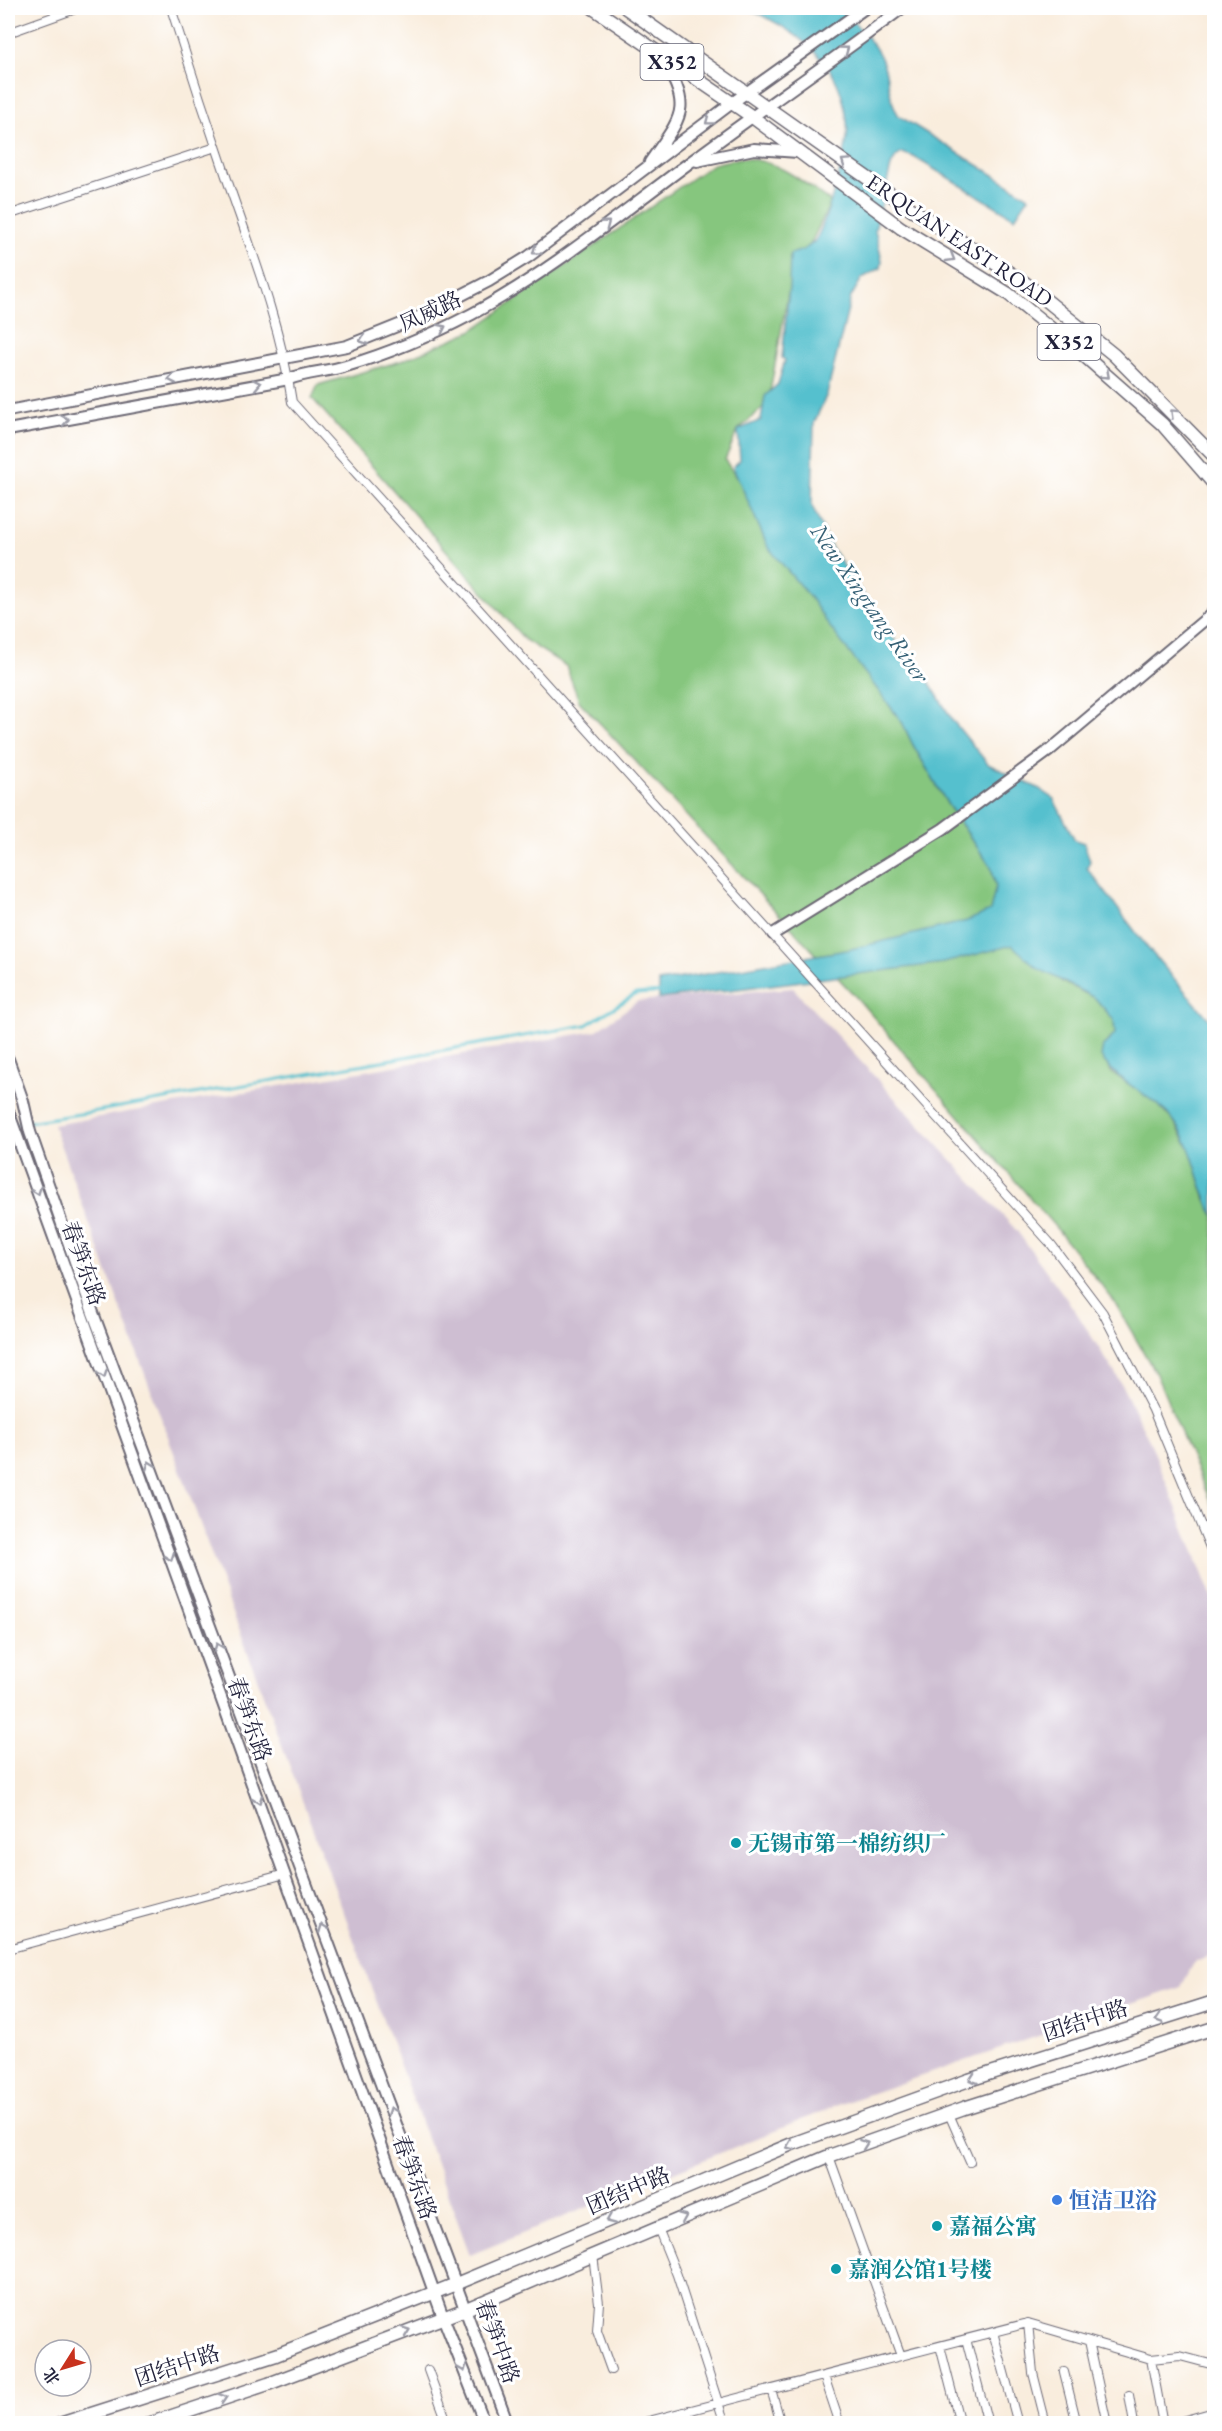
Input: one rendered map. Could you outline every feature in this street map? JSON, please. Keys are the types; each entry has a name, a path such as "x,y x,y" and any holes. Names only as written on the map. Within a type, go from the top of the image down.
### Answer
{"main road":[{"name":"X352","path":"593,8 751,116"},
{"name":"X352","path":"626,8 747,93"},
{"name":"凤威路","path":"8,411 347,346 452,301 528,257 732,103 864,8"},
{"name":"凤威路","path":"8,430 289,379 343,367 383,354 471,314 539,274 766,105 902,8"},
{"path":"644,170 674,128 682,109 678,85 660,54"},
{"name":"ERQUAN EAST ROAD","path":"747,93 910,208 1024,283 1114,355 1215,456"},
{"name":"ERQUAN EAST ROAD","path":"751,116 901,228 1008,293 1162,424 1215,484"},
{"path":"685,165 708,157 754,149 798,152"},
{"path":"773,934 943,829 1050,750 1215,612"},
{"name":"春笋东路","path":"8,1059 30,1132 93,1313 456,2284"},
{"name":"春笋东路","path":"8,1111 443,2317"},
{"name":"团结中路","path":"60,2424 276,2355 456,2284 792,2144 969,2080 1215,2002"},
{"name":"团结中路","path":"148,2424 268,2384 466,2309 829,2156 948,2114 1215,2028"},
{"name":"春笋中路","path":"456,2284 508,2424"},
{"name":"春笋中路","path":"443,2317 484,2421"}],"street":[{"path":"8,33 78,8"},
{"path":"171,8 216,147 270,301 289,379 292,402 1051,1244 1103,1313 1153,1410 1215,1557"},
{"path":"8,215 216,147"},
{"path":"8,1949 285,1874"},
{"path":"948,2114 970,2162"},
{"path":"829,2156 901,2356"},
{"path":"658,2228 677,2275 725,2424"},
{"path":"593,2255 599,2303 597,2331 611,2370"},
{"path":"1028,2323 1033,2373 1046,2424"},
{"path":"637,2424 660,2421 719,2402 1028,2323 1151,2359 1180,2356 1215,2365"},
{"path":"993,2332 1018,2424"},
{"path":"966,2339 988,2424"},
{"path":"1089,2341 1107,2424"},
{"path":"940,2346 960,2424"},
{"path":"1151,2359 1163,2424"},
{"path":"425,2424 446,2419 428,2370"},
{"path":"1064,2372 1077,2424"},
{"path":"824,2376 840,2424"},
{"path":"771,2389 781,2424"},
{"path":"1129,2395 1134,2424"},
{"path":"689,2410 693,2424"},
{"path":"1171,2424 1215,2412"}],"shaded area":[{"path":"793,988 1017,1231 1076,1312 1118,1378 1151,1444 1214,1603 1214,1954 1195,1961 1181,1987 843,2103 470,2255 53,1125 596,1031 638,1001"}],"green space":[{"path":"740,158 766,162 788,172 831,202 789,288 768,403 738,430 725,460 902,722 948,805 991,867 996,886 991,911 1062,982 1095,998 1114,1020 1115,1034 1103,1046 1111,1072 1156,1102 1175,1123 1190,1149 1206,1200 1214,1215 1214,1510 1155,1372 1114,1301 1057,1229 856,997 579,701 566,666 525,640 312,398 318,385 401,361 471,331 713,164"}],"water":[{"path":"742,8 841,8 880,55 895,110 899,116 1029,197 1015,218 914,157 902,153 896,157 891,166 875,230 882,261 881,268 862,278 851,297 827,394 814,423 812,506 832,549 912,665 928,680 953,721 988,764 1038,788 1053,798 1075,840 1084,843 1090,861 1087,868 1147,947 1214,1025 1214,1215 1187,1143 1174,1121 1166,1112 1117,1075 1101,1057 1103,1046 1115,1034 1114,1020 1095,998 1037,968 1012,945 944,963 659,999 659,982 847,950 967,921 990,911 996,886 991,867 948,805 902,722 812,600 768,547 733,467 740,460 738,430 761,420 765,396 778,384 785,360 782,358 790,254 809,247 818,234 839,175 847,131 841,92 828,67 808,45 782,26"}],"waterway":[{"path":"15,1124 586,1025 636,994 663,992"}],"place":[{"name":"无锡市第一棉纺织厂","path":"736,1843"},
{"name":"恒洁卫浴","path":"1057,2200"},
{"name":"嘉福公寓","path":"937,2226"},
{"name":"嘉润公馆1号楼","path":"836,2269"}],"water label":[{"name":"New Xingtang River","path":"870,603"}]}
